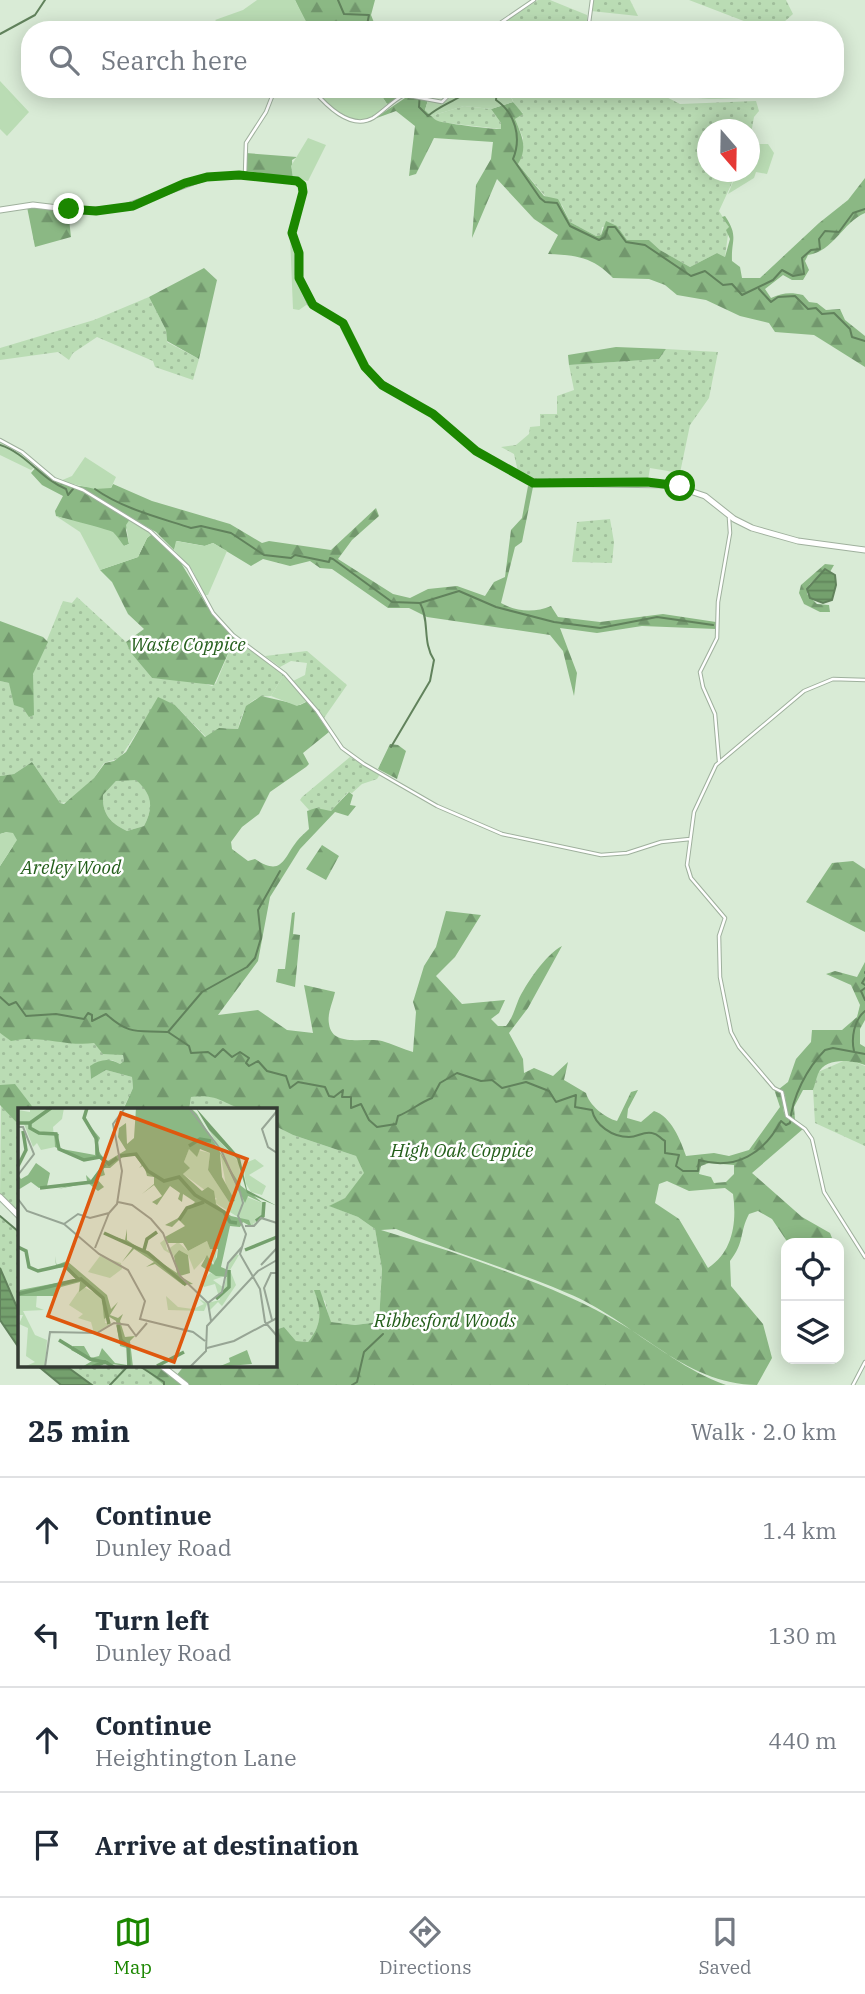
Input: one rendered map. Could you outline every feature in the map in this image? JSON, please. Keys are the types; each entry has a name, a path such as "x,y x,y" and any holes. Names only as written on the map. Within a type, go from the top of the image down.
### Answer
{"street":[{"path":"503,21 534,0"},
{"path":"590,21 593,0"},
{"path":"245,175 246,143 266,112 271,98"},
{"path":"321,98 335,112 363,120 373,117 399,98"},
{"path":"426,98 444,101 447,98"},
{"path":"0,210 30,205 83,211 122,208 197,179 245,175 301,183 302,200 292,233 299,253 299,278 310,303 343,323 365,367 388,389 433,414 476,451 533,483 672,485 710,498 741,524 785,538 865,550"},
{"path":"0,440 22,452 54,480 83,491 150,531 188,567 213,613 233,635 285,674 351,756 437,806 502,834 601,855 627,853 661,842 690,839"},
{"path":"719,761 715,714 703,687 700,672 717,638 718,602 730,533 729,516"},
{"path":"865,680 833,679 804,691 719,761 694,812 689,873 725,918 719,936 720,977 733,1037 774,1088 782,1092 788,1116 805,1129 812,1139 824,1192 865,1257"},
{"path":"0,1198 18,1215"},
{"path":"853,1385 865,1362"},
{"path":"163,1367 186,1385"}],"shaded area":[{"path":"257,0 295,0 306,21 215,20 243,10"},
{"path":"538,0 550,0 587,15 587,21 506,21"},
{"path":"594,0 630,0 638,16 591,11"},
{"path":"689,0 786,0 793,14 785,21 744,21"},
{"path":"0,81 29,112 7,136 0,129"},
{"path":"322,98 383,98 387,104 376,114 361,120 338,112"},
{"path":"450,98 511,98 513,102 491,109 464,106 431,116 425,110 428,100 445,102"},
{"path":"512,98 668,98 680,104 756,101 759,111 754,119 697,119 697,182 732,182 719,211 729,227 725,257 717,253 690,267 660,250 649,240 627,240 617,226 602,227 601,235 596,236 570,222 562,205 545,196 518,164 523,138 515,119 523,113 516,108"},
{"path":"464,106 491,109 501,123 501,129 438,122 431,116"},
{"path":"308,138 326,145 308,181 293,178 291,166"},
{"path":"760,144 768,144 774,153 767,174 760,173"},
{"path":"733,182 748,182 728,194"},
{"path":"290,236 296,250 296,274 309,303 299,310 293,309"},
{"path":"149,297 166,330 167,342 199,359 193,380 155,367 153,361 97,337 73,353 69,360 58,352 0,360 0,348 94,320"},
{"path":"666,349 718,352 709,398 690,425 680,473 650,468 648,480 535,480 518,472 514,454 501,447 516,445 529,434 530,427 540,426 540,414 557,414 557,396 574,390 569,365 659,359"},
{"path":"0,441 16,449 36,467 31,470 0,455"},
{"path":"85,457 116,477 111,488 95,489 60,481 72,476"},
{"path":"56,516 113,532 124,546 129,544 126,525 130,519 152,534 147,538 138,557 100,570 80,532"},
{"path":"610,519 614,542 612,563 572,562 577,522"},
{"path":"176,541 204,546 213,543 227,551 208,595 204,595 193,571 174,550"},
{"path":"825,569 835,575 836,585 832,600 823,603 810,598 807,589"},
{"path":"77,597 126,642 131,653 152,678 200,682 212,686 216,683 235,638 284,674 271,696 257,698 248,705 238,729 225,728 206,737 175,705 157,702 120,758 104,763 94,778 68,802 60,803 32,762 14,774 0,776 0,681 9,683 23,708 33,715 33,674 63,601 72,603"},
{"path":"307,651 347,685 324,718 293,681 305,675 307,663 291,661 280,667 265,656"},
{"path":"284,674 307,701 297,706 271,696"},
{"path":"350,757 380,774 377,779 362,784 352,793 348,792 331,811 309,810 300,800 302,797"},
{"path":"136,779 148,795 149,813 144,826 127,831 108,817 103,795 116,781"},
{"path":"13,833 17,840 0,866 0,834"},
{"path":"0,1033 16,1040 29,1037 94,1043 99,1048 123,1055 124,1061 120,1064 112,1060 90,1067 91,1079 106,1070 132,1077 133,1088 125,1108 33,1108 15,1085 0,1085"},
{"path":"848,1059 865,1066 865,1146 815,1123 813,1090 818,1072"},
{"path":"205,1095 226,1100 241,1108 189,1108 191,1097"},
{"path":"1,1104 18,1124 18,1215 0,1197"},
{"path":"276,1126 356,1156 365,1174 345,1198 330,1206 358,1217 375,1229 382,1269 379,1322 355,1325 330,1322 325,1301 315,1291 319,1318 316,1330 308,1342 296,1341 284,1327 276,1330"},
{"path":"0,1216 18,1231 18,1310 0,1268"},
{"path":"0,1268 18,1310 18,1347 0,1320"},
{"path":"39,1367 67,1367 92,1385 61,1385"},
{"path":"67,1367 142,1367 164,1382 164,1385 92,1385"}],"green space":[{"path":"295,0 375,0 371,15 373,21 305,21"},
{"path":"383,98 398,98 387,104"},
{"path":"405,98 418,98 428,100 425,110 438,121 501,129 501,123 491,109 513,102 523,114 515,119 523,147 518,164 544,196 558,199 570,222 596,236 601,235 606,221 617,226 627,240 649,240 660,250 690,267 717,253 725,257 730,239 726,230 729,227 722,217 725,216 733,234 732,261 740,267 742,278 760,278 848,200 865,178 865,213 850,223 825,248 808,255 805,261 809,270 803,280 792,280 783,275 765,289 771,298 786,293 798,294 826,310 840,309 845,320 865,336 865,367 814,335 775,332 769,323 740,316 706,300 677,295 665,285 649,279 613,278 584,258 548,254 558,235 534,219 497,179 472,238 476,185 491,159 493,142 434,138 416,174 409,176 415,126 396,111 374,119"},
{"path":"246,153 297,157 292,160 293,178 247,171"},
{"path":"27,207 68,210 71,237 35,247"},
{"path":"204,268 217,280 199,359 167,341 166,330 149,297"},
{"path":"616,347 666,349 659,359 569,365 568,355"},
{"path":"36,467 55,479 72,485 111,488 113,484 152,501 230,524 262,543 269,541 331,550 376,508 379,516 352,540 338,559 393,594 410,598 428,589 457,586 485,596 494,582 505,577 511,530 522,518 528,486 533,487 522,542 515,547 501,603 526,610 551,606 558,617 600,622 663,614 716,622 716,629 642,626 597,633 560,628 577,673 574,696 563,651 550,635 427,617 409,608 388,608 332,569 320,568 310,561 290,566 263,559 251,566 213,543 205,546 177,541 174,550 156,532 116,510 130,519 126,530 129,544 124,546 90,527 56,516 55,511 63,496 42,485 31,473"},
{"name":"Waste Coppice","path":"152,534 178,558 212,614 235,638 214,685 152,678 131,653 126,642 144,629 128,614 112,582 100,570 138,557 147,538"},
{"path":"825,564 834,565 830,572 826,569 809,585 807,594 817,604 829,605 830,612 820,612 804,604 799,593 801,585"},
{"path":"0,621 43,637 48,642 33,674 34,715 29,717 23,708 14,705 9,683 0,681"},
{"path":"261,696 300,705 308,701 329,732 303,753 309,764 270,792 259,814 242,827 231,842 232,849 248,861 255,859 271,866 281,864 309,829 307,811 316,808 331,811 349,792 353,795 350,805 356,806 348,816 335,812 300,849 270,897 258,961 218,1015 258,1010 287,1030 313,1033 304,985 335,992 329,1012 329,1024 336,1036 351,1040 382,1041 413,1052 416,1012 413,1002 424,966 436,947 446,911 481,915 455,957 436,976 462,1004 505,1000 499,1013 491,1019 498,1026 506,1026 531,979 549,956 562,946 528,1008 509,1033 523,1059 524,1073 534,1068 553,1076 568,1062 564,1080 586,1093 594,1106 617,1121 631,1092 638,1090 628,1109 627,1118 641,1122 654,1111 660,1114 674,1130 686,1156 714,1153 729,1156 749,1150 780,1107 774,1089 781,1092 784,1113 803,1129 752,1173 802,1217 830,1233 832,1238 785,1238 772,1219 758,1211 749,1214 738,1248 730,1261 731,1286 763,1324 772,1358 757,1385 731,1382 706,1374 662,1351 698,1373 726,1385 164,1385 141,1367 163,1367 176,1376 183,1367 276,1367 276,1330 284,1327 296,1341 308,1342 316,1330 319,1311 314,1290 320,1290 331,1322 355,1325 379,1322 382,1269 375,1229 358,1217 329,1206 345,1198 364,1173 356,1156 276,1126 276,1108 238,1108 215,1098 200,1096 191,1097 189,1108 124,1108 133,1088 132,1077 106,1070 91,1079 90,1066 105,1060 120,1064 124,1061 123,1055 103,1054 94,1043 32,1039 11,1041 0,1033 0,866 13,846 7,832 0,834 0,776 14,774 32,762 60,803 64,804 94,778 105,763 114,761 126,752 158,697 175,705 205,737 219,728 238,729 246,706","holes":["136,780 148,796 150,807 144,826 127,831 116,825 104,808 103,795 116,781","709,1163 734,1165 734,1174 726,1182 714,1183 711,1177 699,1174 701,1166","667,1181 689,1191 725,1188 733,1194 733,1226 728,1245 723,1254 708,1268 679,1219 655,1203 659,1184","396,1229 546,1284 591,1304 634,1332 582,1303 449,1251 381,1230"]},
{"path":"390,744 398,745 406,751 397,779 378,769"},
{"path":"322,845 339,856 326,880 306,869"},
{"path":"853,861 865,869 865,932 806,902 832,863"},
{"path":"295,912 293,934 300,935 295,987 276,982 278,969 285,969 292,913"},
{"path":"865,962 865,1020 860,1029 860,1044 865,1047 865,1065 839,1061 826,1065 818,1074 813,1090 803,1090 794,1107 795,1120 786,1113 785,1095 779,1089 788,1082 796,1059 811,1042 812,1030 842,1030 857,1017 860,1005 851,985 826,974 835,971 857,977"},
{"path":"15,1084 33,1108 18,1108 18,1124 0,1105 0,1085"}],"waterway":[{"path":"24,21 35,15 45,0"},
{"path":"338,0 344,14 369,15 368,21"},
{"path":"0,34 21,23"},
{"path":"420,98 419,107 428,116 458,98"},
{"path":"496,98 515,126 517,142 513,159 540,198 545,202 557,203 570,226 599,240 605,237 608,227 615,227 626,242 645,245 691,276 705,271 723,285 732,284 742,295 773,280 782,270 793,276 804,274 802,258 811,250 820,249 819,239 825,231 839,232 853,213 865,209"},
{"path":"759,289 771,302 778,297 795,296 808,309 816,308 822,314 834,313 850,329 852,337 865,341"},
{"path":"0,445 18,454 66,489 68,495 73,489"},
{"path":"95,489 155,517 191,528 201,526 231,533 264,555 291,558 295,555 329,562 330,558 333,559 392,602 420,603 459,591 496,607 554,622 600,628 657,617 713,625"},
{"path":"391,747 430,681 434,660 428,646 425,617 420,603"},
{"path":"168,1032 202,992 247,967 255,958 261,938 258,910 280,871"},
{"path":"865,978 862,983 865,985"},
{"path":"865,988 861,991 865,1000"},
{"path":"0,997 9,1005 16,1002 26,1016 56,1014 84,1019 88,1013 92,1015 92,1021 106,1014 128,1029 167,1032"},
{"path":"854,1051 854,1030 865,1011"},
{"path":"168,1032 189,1046 191,1053 208,1052 215,1057 223,1049 232,1057 240,1052 249,1058 246,1063 249,1066 258,1061 267,1071 286,1076 290,1088 298,1082 325,1087 329,1096 334,1097 343,1090 342,1097 351,1097 351,1108 361,1104 369,1120 377,1127 396,1124 398,1116 432,1098 440,1083 457,1073 481,1081 492,1080 502,1088 526,1082 549,1091 556,1102 576,1095 575,1107 592,1110 597,1121 611,1132 629,1137 646,1133 658,1135 665,1141 665,1153 679,1155 676,1166 683,1171 698,1171 699,1160 725,1163 748,1157 766,1142 781,1121 786,1125 790,1123 802,1084 812,1065 825,1050 833,1048 865,1054"},
{"path":"0,1216 18,1231"},
{"path":"352,1385 357,1382 364,1352 383,1334"},
{"path":"110,1385 127,1367"},
{"path":"141,1367 164,1382 164,1385"}],"route":[{"path":"69,209 96,211 133,206 185,183 207,177 245,175 257,179 297,181 301,183 303,192 292,233 299,253 299,278 313,305 343,323 365,367 382,385 433,414 476,451 533,483 647,482 680,486"}],"park label":[{"name":"Areley Wood","path":"71,867"},
{"name":"High Oak Coppice","path":"462,1150"},
{"name":"Ribbesford Woods","path":"445,1320"}]}
